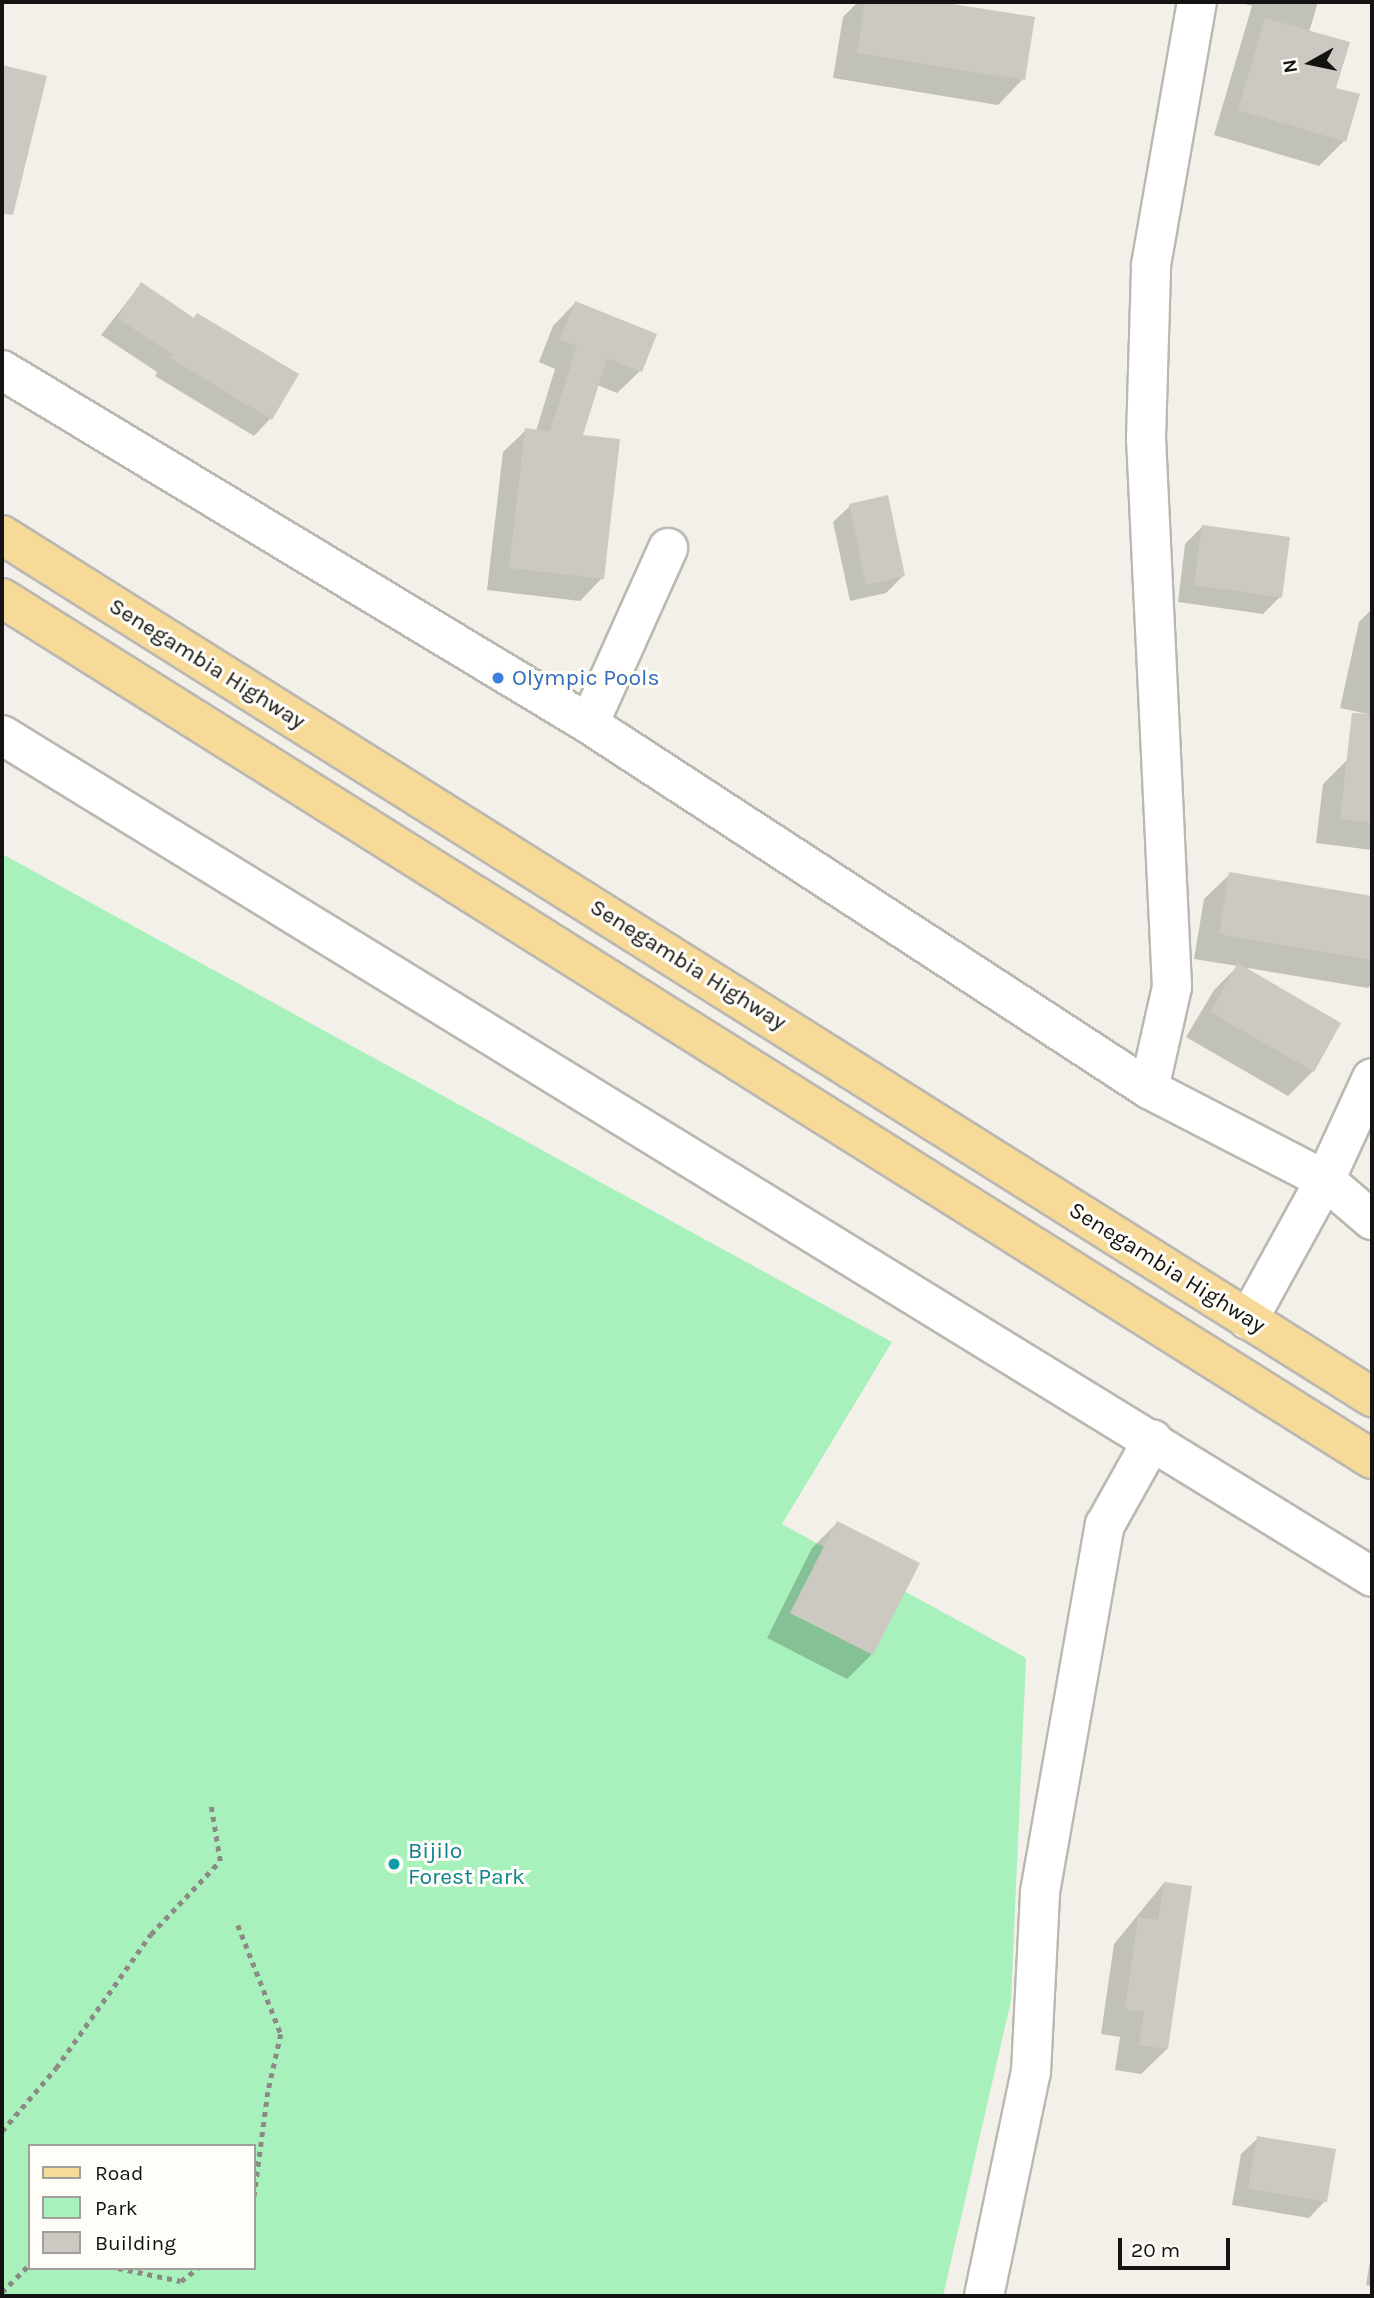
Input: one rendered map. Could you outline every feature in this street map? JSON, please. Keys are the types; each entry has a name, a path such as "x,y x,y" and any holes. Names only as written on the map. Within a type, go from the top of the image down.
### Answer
{"main road":[{"name":"Senegambia Highway","path":"2,535 1372,1397"},
{"path":"2,598 1372,1459"}],"street":[{"path":"1149,1089 1172,986 1146,438 1151,265 1197,2"},
{"path":"2,370 589,724 1149,1089 1325,1180 1372,1220"},
{"path":"589,724 668,548"},
{"path":"2,736 1153,1439 1372,1577"},
{"path":"1248,1320 1325,1180 1372,1078"},
{"path":"984,2296 1031,2072 1032,1980 1040,1892 1105,1525 1153,1439"}],"path":[{"path":"2,2131 56,2068 151,1934 220,1861 211,1806"},
{"path":"238,1925 281,2034 268,2092 256,2183"},
{"path":"2,2292 28,2266"},
{"path":"128,2270 181,2281 195,2270"}],"green space":[{"path":"2,854 892,1342 782,1524 1026,1658 1011,2001 943,2296 2,2296"}],"building":[{"path":"865,2 940,2 1035,17 1025,80 857,53"},
{"path":"1265,18 1350,42 1336,88 1360,94 1346,142 1238,110"},
{"path":"2,65 47,76 13,215 2,213"},
{"path":"141,282 194,318 197,313 299,374 272,420 170,358 173,355 117,318"},
{"path":"575,301 657,334 642,372 607,358 583,435 620,439 604,579 509,568 525,428 550,431 577,346 560,340"},
{"path":"888,495 905,576 866,585 849,504"},
{"path":"1202,525 1290,537 1282,598 1194,585"},
{"path":"1352,713 1372,714 1372,823 1340,819"},
{"path":"1229,872 1372,896 1372,960 1219,934"},
{"path":"1238,963 1341,1023 1314,1072 1210,1012"},
{"path":"837,1521 920,1563 873,1655 790,1613"},
{"path":"1164,1882 1192,1886 1168,2049 1139,2045 1144,2012 1125,2009 1138,1917 1158,1920"},
{"path":"1257,2136 1336,2149 1327,2202 1248,2189"}],"place":[{"name":"Olympic Pools","path":"498,678"},
{"name":"Bijilo Forest Park","path":"394,1864"}]}
